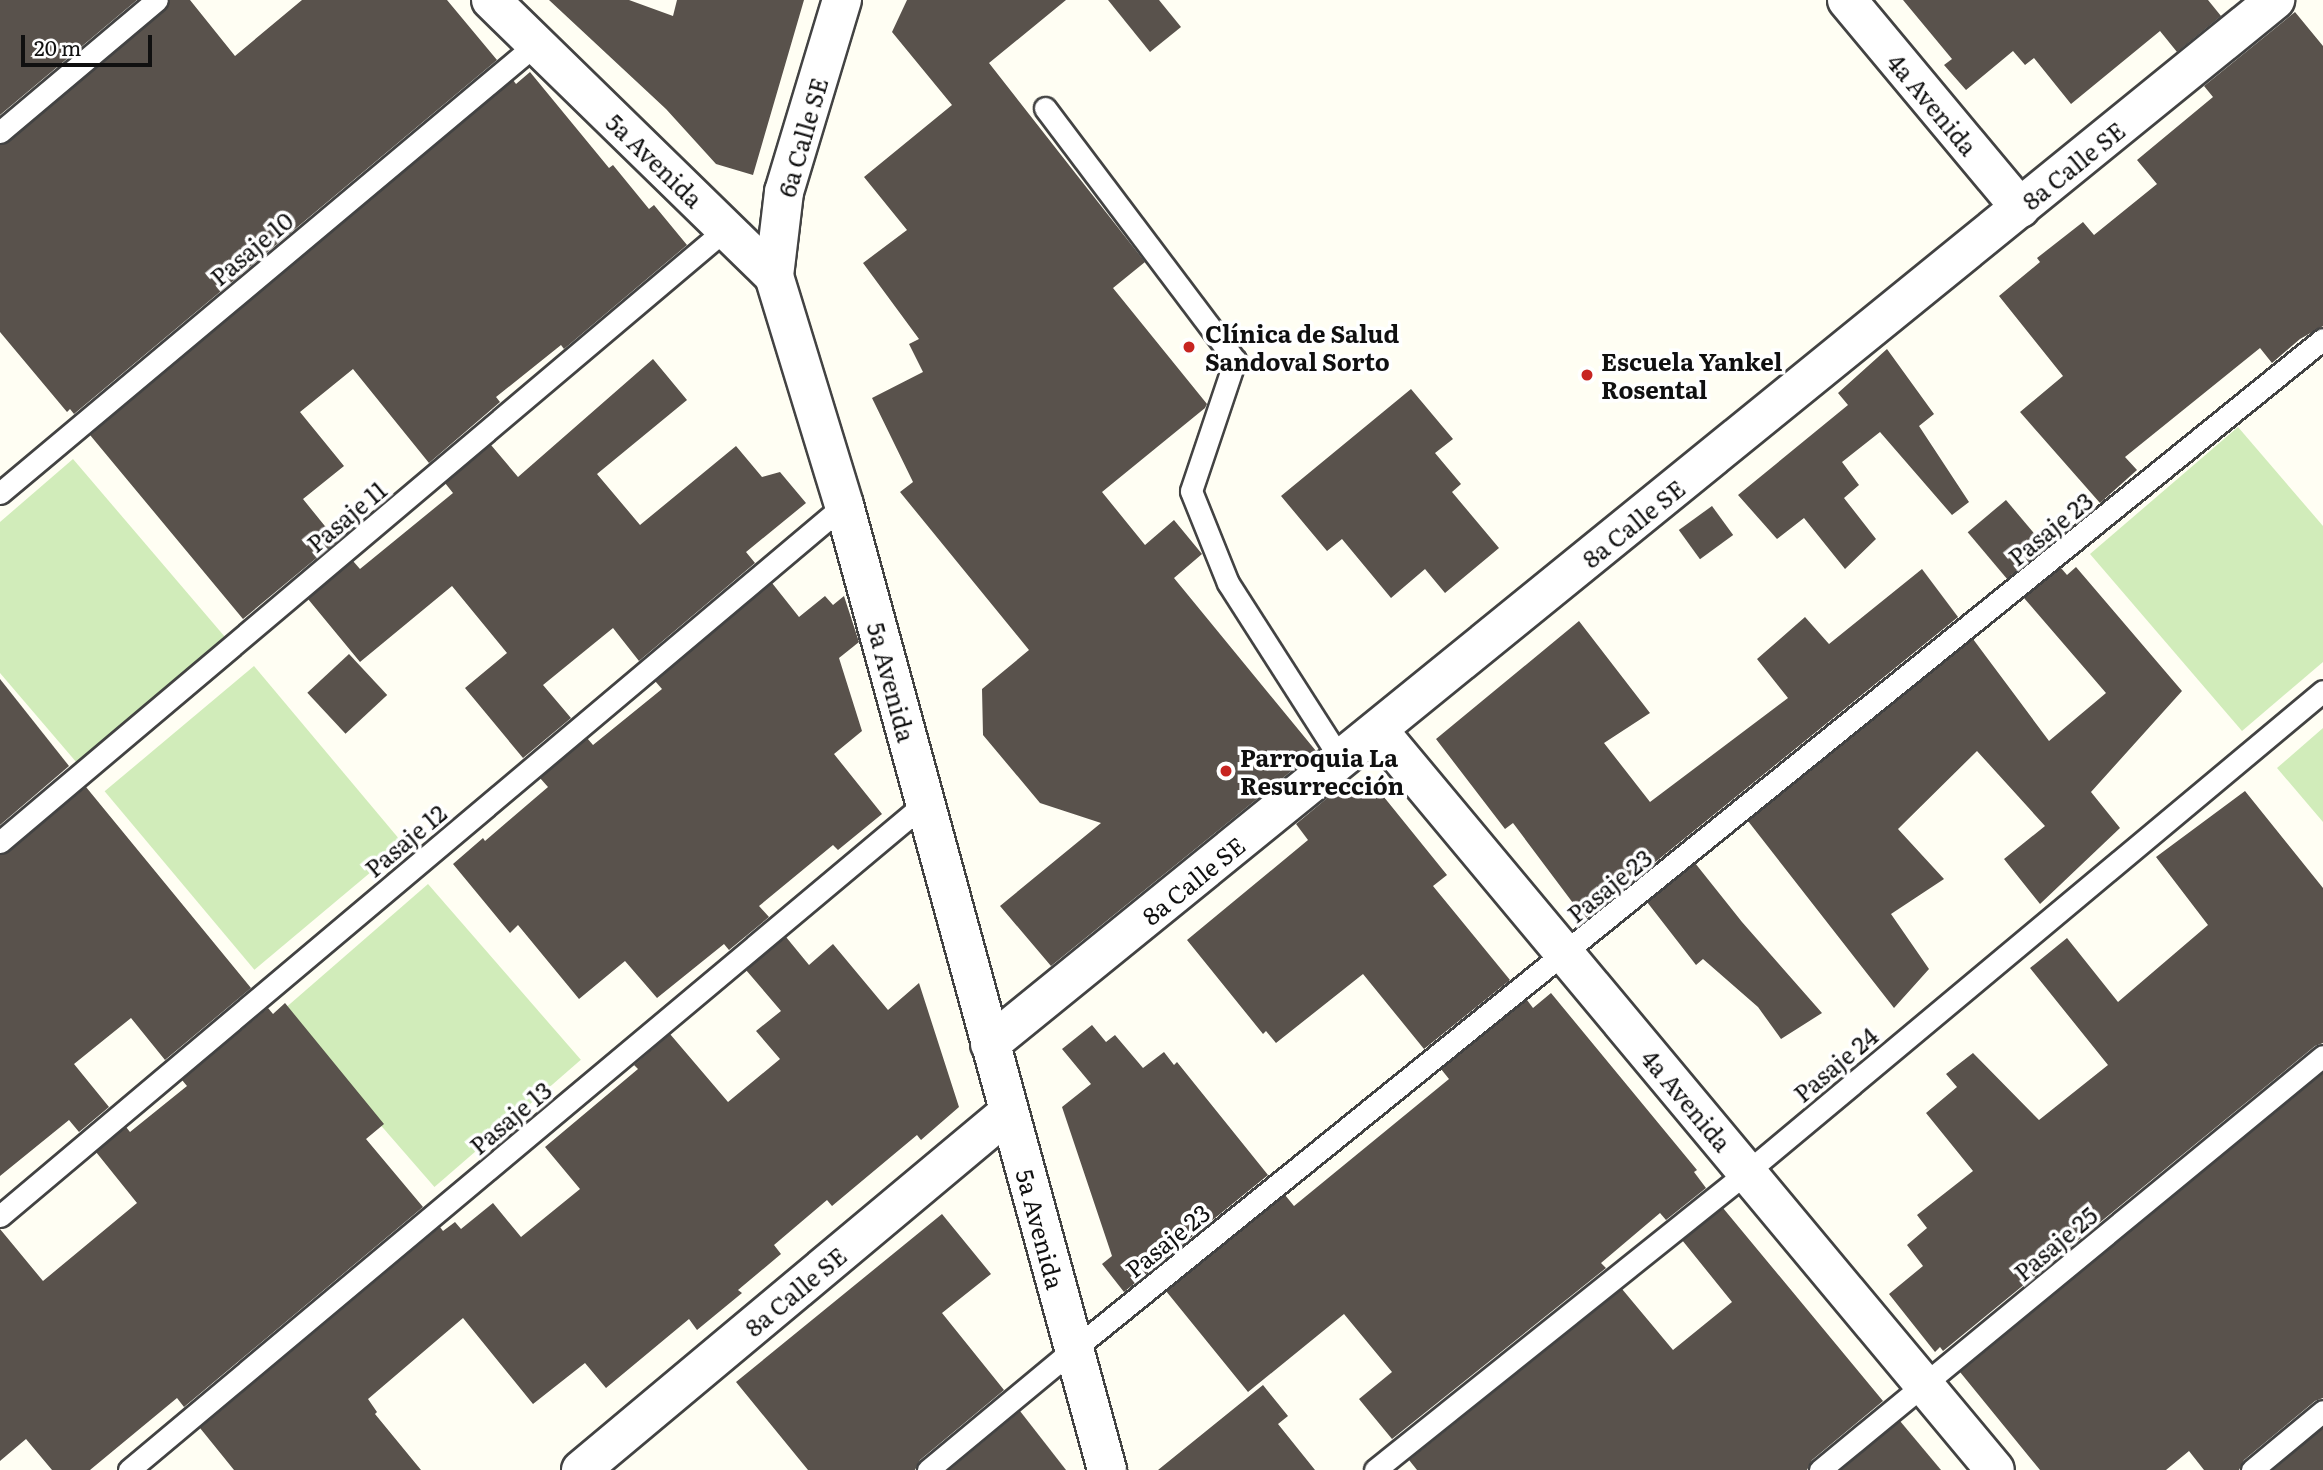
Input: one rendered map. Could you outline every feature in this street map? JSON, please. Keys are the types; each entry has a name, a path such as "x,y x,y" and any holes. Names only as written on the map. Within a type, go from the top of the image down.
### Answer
{"street":[{"name":"6a Calle SE","path":"774,276 784,192 842,0"},
{"name":"4a Avenida","path":"1847,0 2020,208"},
{"name":"8a Calle SE","path":"990,1044 2275,0"},
{"name":"5a Avenida","path":"515,16 774,276 845,505 924,804 1107,1470"},
{"name":"4a Avenida","path":"1378,730 1995,1470"},
{"name":"8a Calle SE","path":"581,1470 1009,1112"}],"lane":[{"path":"0,132 157,0"},
{"name":"Pasaje 10","path":"0,493 515,16"},
{"path":"1045,108 1235,360 1191,491 1228,583 1341,760"},
{"name":"Pasaje 11","path":"0,842 726,229"},
{"name":"Pasaje 23","path":"928,1470 2323,339"},
{"name":"Pasaje 12","path":"0,1216 845,505"},
{"name":"Pasaje 24","path":"1375,1470 1746,1172 2323,691"},
{"name":"Pasaje 13","path":"129,1470 924,804"},
{"name":"Pasaje 25","path":"1821,1470 2323,1056"},
{"path":"2252,1470 2323,1412"}],"green space":[{"path":"2238,427 2323,526 2323,662 2242,731 2090,554"},
{"path":"73,459 225,637 77,763 0,673 0,522"},
{"path":"254,666 404,844 254,970 105,791"},
{"path":"2323,728 2323,822 2277,768"},
{"path":"428,884 581,1060 434,1187 282,1011"}],"building":[{"path":"0,0 137,0 0,115"},
{"path":"170,0 190,0 235,56 302,0 447,0 497,60 74,414 70,409 67,412 0,332 0,145 8,142 165,10"},
{"path":"549,0 629,0 673,16 677,0 804,0 753,175 716,164 666,109"},
{"path":"907,0 1066,0 989,63 1145,262 1113,288 1207,404 1102,492 1145,545 1174,520 1202,554 1174,578 1316,751 1051,966 1000,906 1101,823 1040,803 983,735 982,689 1029,650 900,492 913,482 872,398 923,372 909,344 919,339 863,263 907,230 864,177 952,105 892,32"},
{"path":"1108,0 1159,0 1181,27 1150,52"},
{"path":"1903,0 2208,0 2221,16 2177,52 2160,31 2071,104 2034,58 2025,65 2013,51 1966,90 1944,65 1952,59"},
{"path":"2295,12 2323,46 2323,326 2300,339 2272,363 2260,348 2125,457 2137,470 2100,503 2020,412 2063,376 1999,296 2040,262 2037,258 2083,222 2094,235 2157,184 2137,160 2213,97 2204,86"},
{"path":"530,72 609,168 613,165 649,209 654,205 687,245 564,349 561,345 496,397 500,402 429,463 353,369 300,412 344,466 303,499 337,541 243,619 90,435 513,80 516,84"},
{"path":"1887,349 1934,414 1919,426 1969,502 1952,515 1880,432 1842,462 1859,485 1844,498 1876,539 1845,569 1804,518 1777,539 1738,495 1848,405 1838,393"},
{"path":"653,359 687,400 597,474 640,525 736,446 762,477 780,472 806,503 746,552 755,563 639,661 613,628 543,685 571,718 523,758 465,688 507,653 452,586 360,662 308,599 353,561 360,569 453,493 445,483 491,445 518,477"},
{"path":"1411,389 1453,439 1435,453 1461,484 1452,492 1499,548 1445,593 1425,569 1391,598 1342,539 1327,551 1281,496"},
{"path":"2006,500 2045,547 2007,579 1968,532"},
{"path":"1712,506 1733,535 1700,559 1679,530"},
{"path":"2076,567 2182,691 2091,792 2120,828 2040,904 2004,859 2045,826 1977,751 1898,829 1944,879 1891,914 1929,969 1894,1008 1748,821 1973,639 2049,741 2106,693 2024,598 2061,568 2067,575"},
{"path":"1922,569 1958,617 1585,919 1513,823 1505,829 1436,739 1579,621 1650,713 1604,743 1650,802 1788,698 1757,659 1805,617 1829,644"},
{"path":"772,583 799,617 825,596 833,605 844,596 859,642 839,658 862,731 834,754 882,814 838,850 833,845 759,906 769,917 729,950 724,944 657,998 625,961 579,999 518,925 510,933 453,864 483,838 485,841 548,787 540,778 587,738 593,745 662,689 655,681"},
{"path":"349,654 387,695 346,734 307,693"},
{"path":"0,679 69,766 0,825"},
{"path":"1371,781 1447,875 1433,886 1510,980 1424,1049 1363,974 1276,1043 1266,1031 1263,1034 1187,940 1308,840 1296,824 1344,784 1353,795"},
{"path":"86,787 251,988 165,1060 131,1018 74,1064 109,1107 79,1132 69,1120 0,1176 0,855 8,852"},
{"path":"2245,791 2323,888 2323,1043 2315,1046 1943,1351 1940,1347 1935,1352 1889,1294 1923,1266 1907,1245 1927,1228 1917,1215 1973,1171 1926,1113 1957,1087 1946,1074 1973,1053 2039,1120 2108,1065 2030,968 2067,938 2118,1002 2208,925 2156,857"},
{"path":"1695,863 1742,922 1822,1013 1781,1039 1758,1007 1703,959 1696,965 1647,902"},
{"path":"786,937 809,965 833,944 888,1010 919,983 959,1107 921,1140 917,1135 832,1206 827,1200 774,1245 781,1254 738,1290 742,1293 697,1330 689,1319 606,1388 585,1363 533,1404 463,1318 368,1399 377,1412 375,1414 421,1470 234,1470 200,1428 440,1227 443,1231 455,1222 461,1229 493,1203 521,1237 580,1189 545,1147 638,1069 634,1065 670,1034 728,1102 780,1059 756,1031 781,1011 746,970"},
{"path":"1551,993 1697,1170 1694,1172 1706,1188 1666,1220 1660,1213 1601,1263 1606,1268 1392,1439 1359,1399 1392,1372 1344,1314 1248,1392 1166,1291 1285,1195 1294,1206 1449,1079 1441,1069 1527,1000 1533,1008"},
{"path":"285,1003 384,1124 366,1139 423,1207 184,1407 177,1398 90,1470 52,1470 26,1439 0,1461 0,1229 43,1281 137,1203 96,1152 126,1127 130,1132 187,1086 182,1080 268,1008 273,1014"},
{"path":"1092,1025 1106,1042 1115,1035 1143,1068 1164,1052 1174,1065 1177,1062 1268,1175 1124,1292 1102,1264 1112,1256 1062,1107 1091,1084 1062,1049"},
{"path":"2323,1073 2323,1398 2315,1401 2244,1460 2239,1470 2204,1470 2189,1451 2166,1470 2040,1470 1960,1372"},
{"path":"1723,1208 1883,1401 1812,1460 1807,1470 1417,1470 1409,1460 1622,1289 1673,1350 1732,1302 1682,1240"},
{"path":"942,1214 991,1274 942,1313 1004,1390 920,1460 915,1470 808,1470 736,1382"},
{"path":"1263,1385 1288,1416 1278,1424 1315,1470 1158,1470"},
{"path":"1020,1411 1066,1470 949,1470"},
{"path":"1900,1421 1941,1470 1841,1470"},
{"path":"2323,1428 2323,1470 2273,1470"}],"place":[{"name":"Clínica de Salud Sandoval Sorto","path":"1189,347"},
{"name":"Escuela Yankel Rosental","path":"1587,375"},
{"name":"Parroquia La Resurrección","path":"1226,771"}]}
